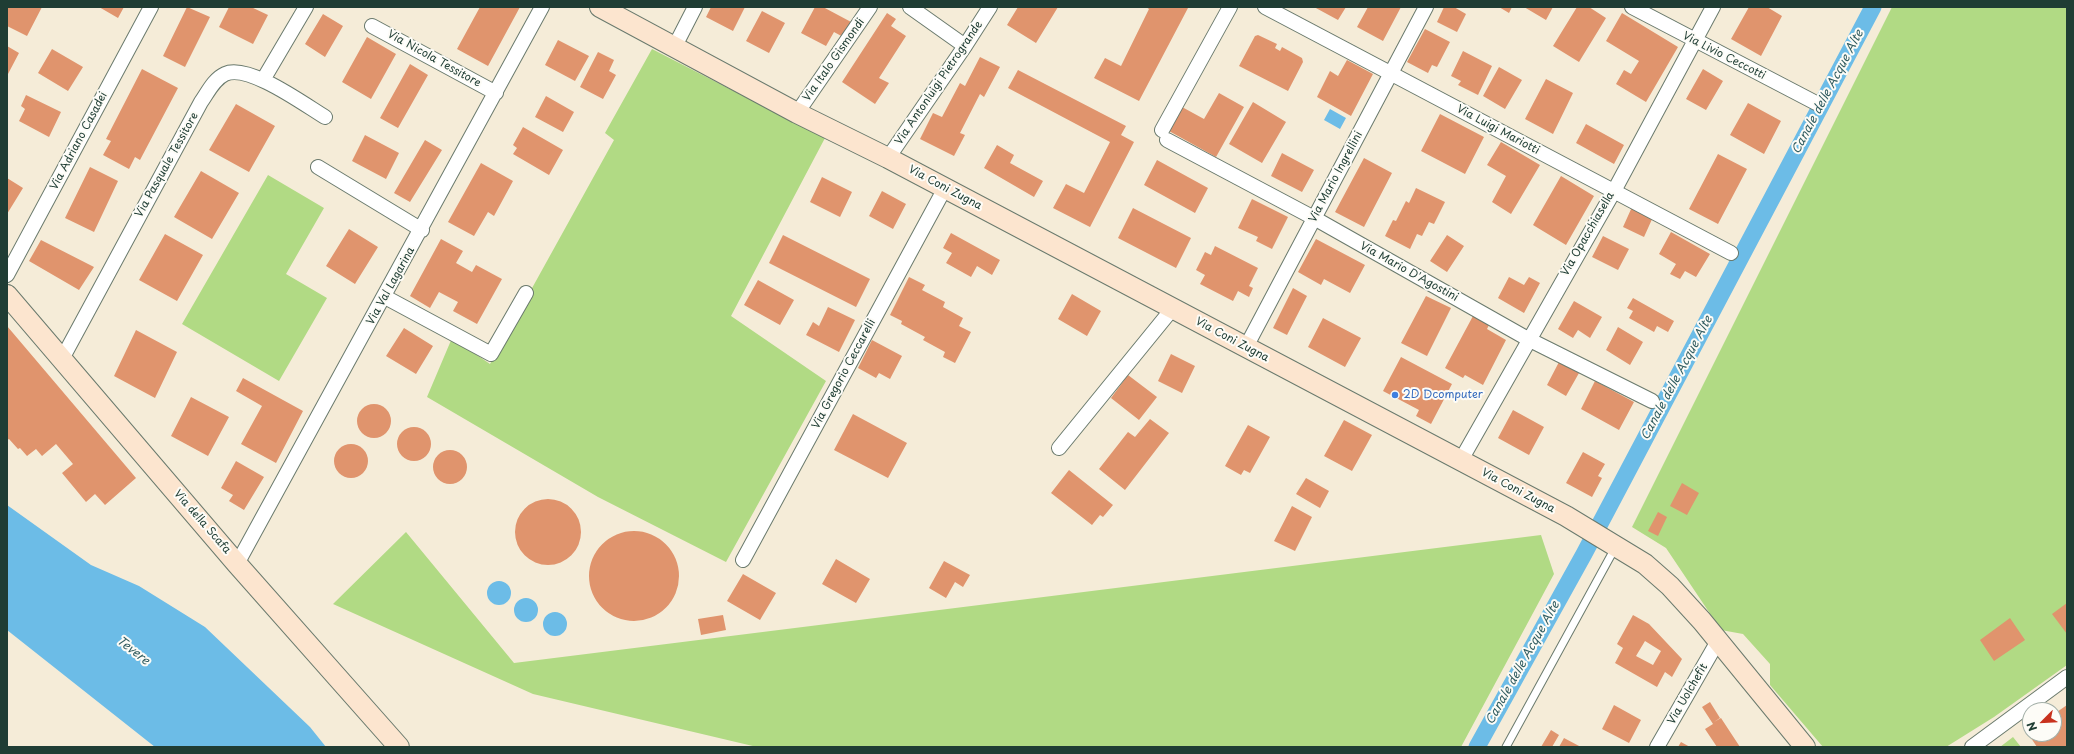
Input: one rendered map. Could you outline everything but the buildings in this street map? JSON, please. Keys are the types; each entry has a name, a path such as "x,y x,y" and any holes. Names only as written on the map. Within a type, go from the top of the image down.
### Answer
{"street":[{"name":"Via Adriano Casadei","path":"7,275 151,7"},
{"path":"263,80 306,7"},
{"name":"Via Val Lagarina","path":"237,564 422,230 542,7"},
{"name":"Via Coni Zugna","path":"600,7 797,113 888,158 1461,460 1566,516 1616,546 1645,564 1670,586 1718,641 1805,747"},
{"path":"675,46 695,7"},
{"name":"Via Italo Gismondi","path":"797,113 870,7"},
{"path":"910,7 965,46"},
{"name":"Via Antonluigi Pietrogrande","path":"888,158 990,7"},
{"name":"Via Mario D'Agostini","path":"1230,7 1164,135 1528,339 1652,401"},
{"name":"Via Luigi Mariotti","path":"1265,7 1731,253"},
{"name":"Via Mario Ingrellini","path":"1246,348 1426,7"},
{"name":"Via Livio Ceccotti","path":"1632,7 1816,104"},
{"name":"Via Opacchiasella","path":"1461,460 1528,339 1614,191 1713,7"},
{"name":"Via Nicola Tessitore","path":"372,26 496,93"},
{"name":"Via Pasquale Tessitore","path":"62,358 201,102 215,81 225,74 233,72 244,73 263,80 326,117"},
{"path":"318,167 422,230"},
{"name":"Via Gregorio Ceccarelli","path":"743,560 945,188"},
{"path":"385,297 491,354 526,293"},
{"name":"Via della Scafa","path":"7,295 237,564 399,747"},
{"path":"1059,448 1173,308"},
{"name":"Via Uolchefit","path":"1657,747 1718,641"},
{"path":"1972,747 2067,677"}],"lane":[{"path":"1506,747 1616,546"}],"green space":[{"path":"1892,7 2067,7 2067,665 1994,717 1946,747 1823,747 1770,685 1770,664 1743,634 1721,630 1666,548 1632,527"},
{"path":"652,49 825,138 731,316 826,381 726,562 598,497 427,397 452,338 490,364 614,140 605,133"},
{"path":"268,175 324,208 286,274 327,298 279,381 182,324"},
{"path":"406,532 514,663 1541,535 1554,574 1461,747 757,747 533,694 333,604"},
{"path":"2013,737 2021,747 2000,747"}],"water":[{"path":"1330,109 1346,118 1340,129 1324,120"},
{"name":"Tevere","path":"7,505 91,565 139,586 205,627 310,727 326,747 155,747 7,630"},
{"path":"499,581 507,585 511,593 507,601 499,605 491,601 487,593 491,585"},
{"path":"526,598 534,602 538,610 534,618 526,622 518,618 514,610 518,602"},
{"path":"555,612 563,616 567,624 563,632 555,636 547,632 543,624 547,616"}],"waterway":[{"name":"Canale delle Acque Alte","path":"1477,747 1584,554 1873,7"}],"place":[{"name":"2D Dcomputer","path":"1395,395"}]}
